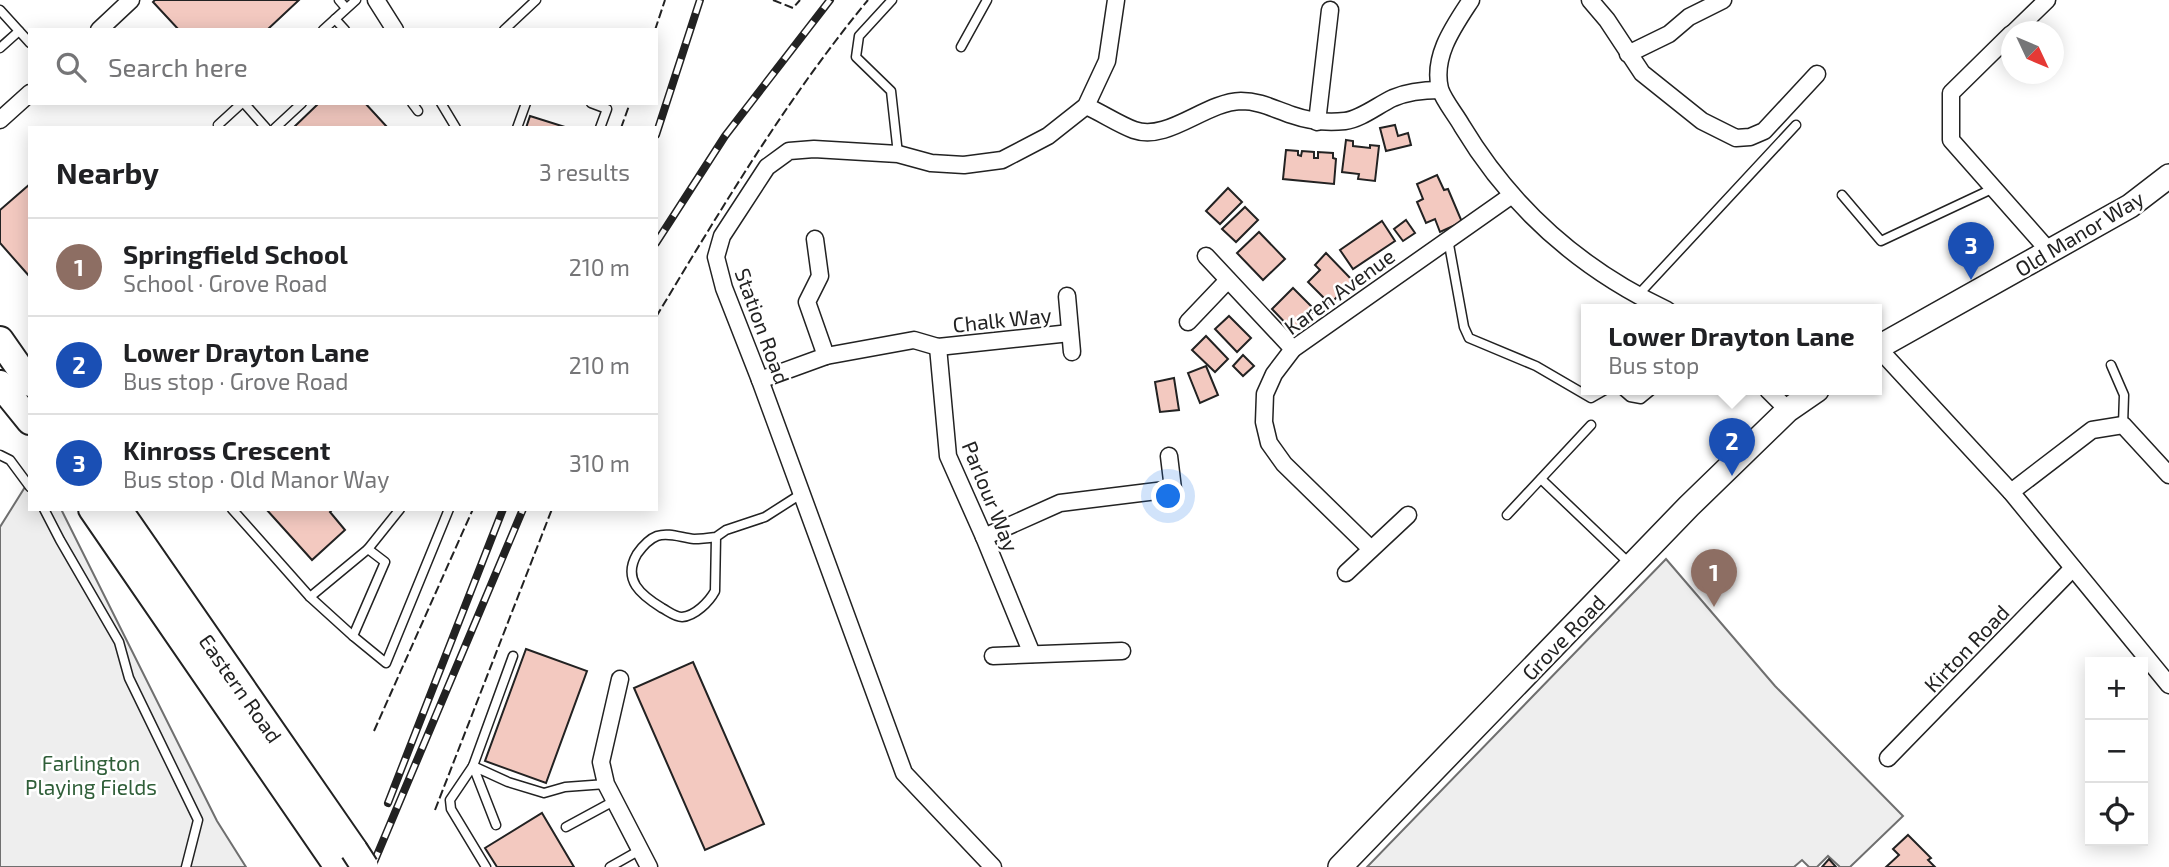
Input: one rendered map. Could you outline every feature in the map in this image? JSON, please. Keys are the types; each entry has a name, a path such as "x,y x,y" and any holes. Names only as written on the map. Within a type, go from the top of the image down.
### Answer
{"main road":[{"path":"0,340 28,380"},
{"path":"0,384 28,419"},
{"name":"Eastern Road","path":"93,511 352,861"},
{"name":"Eastern Road","path":"119,511 352,861"}],"street":[{"path":"107,27 131,0"},
{"path":"376,0 394,28"},
{"name":"Station Road","path":"993,867 904,773 724,288 716,257 722,236 767,167 789,151 814,149 898,154 931,163 964,165 1002,160 1048,136 1086,106 1107,61 1115,0"},
{"path":"1471,0 1445,44 1440,61 1440,90 1473,144 1512,195 1549,234 1579,259 1654,304"},
{"path":"1590,0 1607,20 1642,74 1702,121 1735,138 1750,137 1764,131 1817,74"},
{"path":"1628,54 1669,34 1689,17 1723,0"},
{"path":"2025,21 2047,0"},
{"path":"1317,122 1330,10"},
{"path":"2001,45 1951,93 1951,140 2050,252"},
{"path":"1086,106 1135,131 1150,132 1164,130 1215,106 1238,101 1261,103 1317,122 1348,120 1396,97 1415,91 1440,90"},
{"path":"0,120 28,95"},
{"name":"Old Manor Way","path":"1882,346 2130,206 2169,176"},
{"name":"Karen Avenue","path":"1371,549 1284,464 1269,443 1264,422 1265,394 1274,374 1293,349 1512,195"},
{"path":"815,239 820,276 807,302 826,356"},
{"path":"1206,256 1293,349"},
{"path":"1188,322 1228,279"},
{"name":"Chalk Way","path":"1067,296 1072,352"},
{"name":"Chalk Way","path":"938,347 1070,333"},
{"path":"760,380 826,356 914,340 938,347"},
{"name":"Parlour Way","path":"938,347 948,456 1032,654"},
{"path":"1882,352 2011,492 2169,685"},
{"path":"1773,395 1788,410"},
{"name":"Grove Road","path":"1340,867 1632,566 1788,410 1810,395"},
{"path":"2011,492 2092,430 2123,425 2169,475"},
{"path":"984,537 1060,503 1173,489 1169,456"},
{"path":"1346,573 1408,515"},
{"name":"Kirton Road","path":"1888,758 2073,568"},
{"path":"993,656 1122,651"},
{"path":"620,679 601,762 606,784 649,867"}],"lane":[{"path":"339,0 346,8"},
{"path":"325,28 356,0"},
{"path":"506,28 536,0"},
{"path":"892,0 859,36 856,57 891,91 898,154"},
{"path":"961,47 987,0"},
{"path":"0,10 28,41"},
{"path":"335,19 343,28"},
{"path":"0,48 19,31"},
{"path":"218,125 241,105"},
{"path":"245,105 264,126"},
{"path":"277,126 300,105"},
{"path":"414,105 418,111"},
{"path":"442,105 455,126"},
{"path":"518,126 525,105"},
{"path":"596,105 607,109 601,126"},
{"path":"1637,296 1796,125"},
{"path":"1842,195 1881,241 1994,188"},
{"path":"1447,239 1464,327 1469,338 1536,366 1581,392"},
{"path":"2111,365 2124,395 2123,425"},
{"path":"1628,395 1641,399 1646,395"},
{"path":"1507,514 1591,425"},
{"path":"0,454 10,460 28,484"},
{"path":"1541,479 1632,566"},
{"path":"716,537 715,591 698,610 682,617 676,615 649,600 634,585 632,565 638,552 652,539 663,535 698,539 716,537 726,530 765,517 801,494"},
{"path":"45,511 119,642 129,678 198,820 186,867"},
{"path":"234,511 310,597 386,663 448,511"},
{"path":"310,597 368,549 398,511"},
{"path":"353,636 385,562 368,549"},
{"path":"486,867 451,809 450,800 473,766 513,656"},
{"path":"473,766 508,782 544,793 565,787 606,784"},
{"path":"473,766 496,825"},
{"path":"566,827 614,800"},
{"path":"610,867 640,850"}],"green space":[{"name":"Farlington Playing Fields","path":"28,482 28,511 62,511 217,821 246,867 0,867 0,527"},
{"path":"1666,559 1775,686 1903,816 1850,867 1840,867 1828,856 1817,867 1809,867 1802,860 1794,867 1367,867"}],"building":[{"path":"299,0 269,28 177,28 153,2"},
{"path":"317,105 367,105 386,126 295,126"},
{"path":"530,116 562,126 527,126"},
{"path":"1395,125 1398,136 1408,133 1411,145 1386,151 1380,128"},
{"path":"1346,140 1353,141 1353,146 1379,146 1375,181 1358,179 1359,174 1342,172"},
{"path":"1286,150 1298,151 1301,156 1302,151 1314,152 1314,158 1318,158 1318,152 1333,153 1333,158 1336,159 1334,184 1283,179"},
{"path":"1437,175 1444,190 1448,189 1462,222 1440,232 1435,219 1426,223 1417,202 1423,199 1417,184"},
{"path":"28,186 28,275 0,243 0,210"},
{"path":"1228,188 1242,202 1220,224 1206,211"},
{"path":"1245,207 1258,220 1236,242 1222,229"},
{"path":"1406,220 1415,233 1403,241 1394,229"},
{"path":"1382,221 1395,241 1353,269 1340,250"},
{"path":"1259,232 1285,259 1263,280 1237,253"},
{"path":"1326,253 1353,281 1330,304 1308,282 1320,270 1315,265"},
{"path":"1293,288 1315,310 1293,331 1272,309"},
{"path":"1229,316 1251,338 1237,352 1215,329"},
{"path":"1206,336 1228,359 1215,372 1192,350"},
{"path":"1243,355 1254,366 1243,376 1233,366"},
{"path":"1206,366 1218,395 1200,403 1188,373"},
{"path":"1174,378 1179,410 1160,412 1155,382"},
{"path":"268,511 331,511 345,530 312,560"},
{"path":"526,649 587,671 546,783 485,761"},
{"path":"693,662 764,824 705,850 634,688"},
{"path":"542,813 574,867 497,867 485,848"},
{"path":"1908,835 1931,858 1928,860 1935,867 1886,867 1899,855 1893,849"},
{"path":"1829,859 1836,867 1822,867"}],"railway":[{"path":"658,129 700,0"},
{"path":"658,240 725,136 830,0"},
{"path":"388,803 502,511"},
{"path":"372,867 522,511"}],"fence":[{"path":"656,28 665,0"},
{"path":"773,0 793,8 800,0"},
{"path":"658,314 782,115 868,0"},
{"path":"622,126 629,105"},
{"path":"374,731 472,511"},
{"path":"435,810 551,511"}],"place":[{"name":"Kinross Crescent","path":"1971,280"},
{"name":"Lower Drayton Lane","path":"1732,476"},
{"name":"Springfield School","path":"1714,607"}]}
